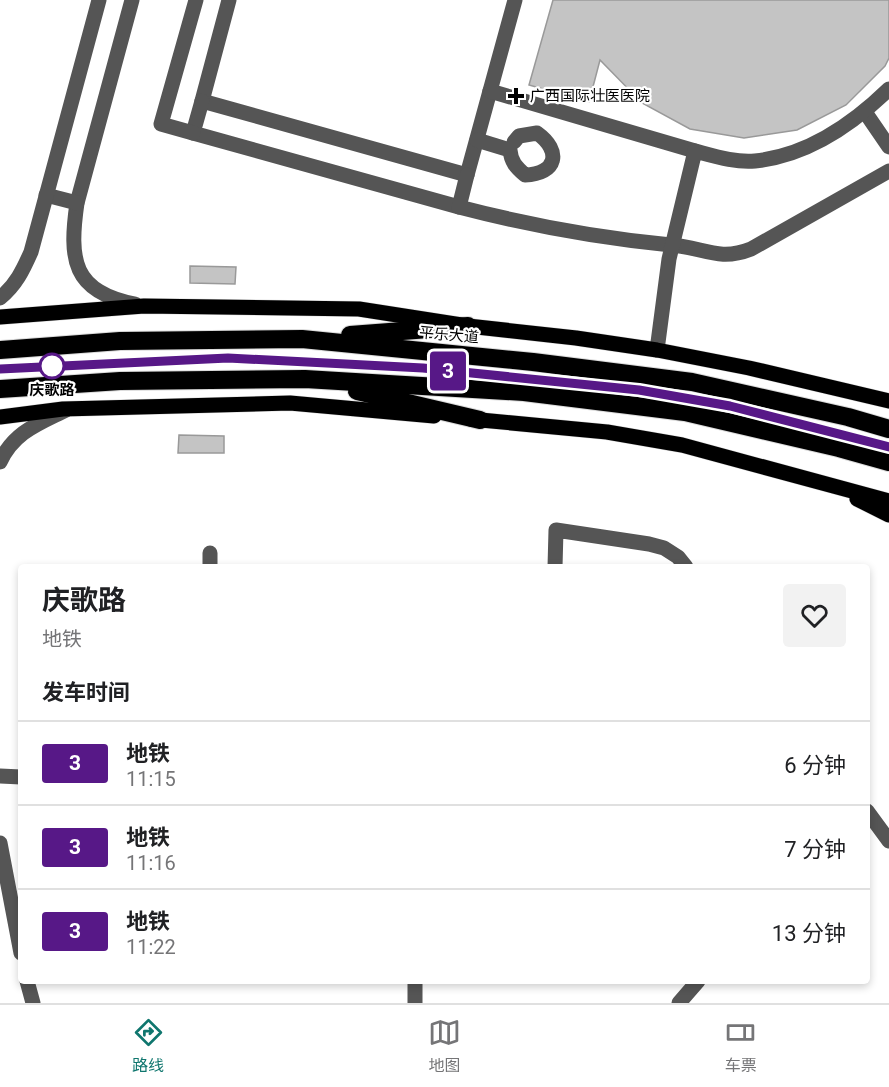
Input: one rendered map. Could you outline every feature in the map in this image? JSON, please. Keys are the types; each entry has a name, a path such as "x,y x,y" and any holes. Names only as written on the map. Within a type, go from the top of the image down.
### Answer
{"highway":[{"path":"302,339 468,326"},
{"name":"平乐大道","path":"0,350 120,341 302,339 533,362 692,382 848,417 889,429"},
{"path":"0,389 120,381 305,379 524,392 685,412 889,462"},
{"path":"305,379 480,420"}],"main road":[{"path":"0,317 144,306 358,309 468,326 657,350 749,368 889,401"},
{"path":"0,417 68,409 290,403 480,420 607,432 682,445 822,481 889,501"},
{"path":"822,481 889,515"}],"street":[{"path":"132,0 77,203 72,235 74,254 88,284 102,295 144,306"},
{"path":"196,0 161,124 513,221 649,244 672,245 717,255 735,255 751,249 889,171"},
{"path":"193,133 229,0"},
{"path":"459,207 515,0"},
{"path":"0,298 21,274 31,252 96,5"},
{"path":"490,91 695,151 726,159 754,161 784,156 844,127 865,112 889,89"},
{"path":"202,101 467,175"},
{"path":"865,112 889,147"},
{"path":"477,140 510,150 511,159 525,175 539,174 547,169 553,160 552,148 547,140 537,133 519,136 514,142"},
{"path":"657,350 669,259 695,151"},
{"path":"46,195 77,203"},
{"path":"0,462 5,452 21,433 68,409"},
{"path":"555,564 556,530 657,546 678,557 684,564"},
{"path":"0,776 18,777"},
{"path":"870,815 889,841"},
{"path":"0,843 18,937"},
{"path":"28,984 33,1003"},
{"path":"415,984 416,1003"},
{"path":"679,1003 695,984"}],"building":[{"path":"553,0 889,0 889,58 885,66 846,105 797,130 744,138 690,129 642,103 600,60 589,102 529,85"},
{"path":"190,266 236,267 235,284 190,283"},
{"path":"179,435 224,436 224,453 178,453"}],"metro line":[{"name":"3","path":"0,369 228,358 378,364 639,390 730,406 889,447"}],"place":[{"name":"广西国际壮医医院","path":"516,96"},
{"name":"庆歌路","path":"52,366"}]}
